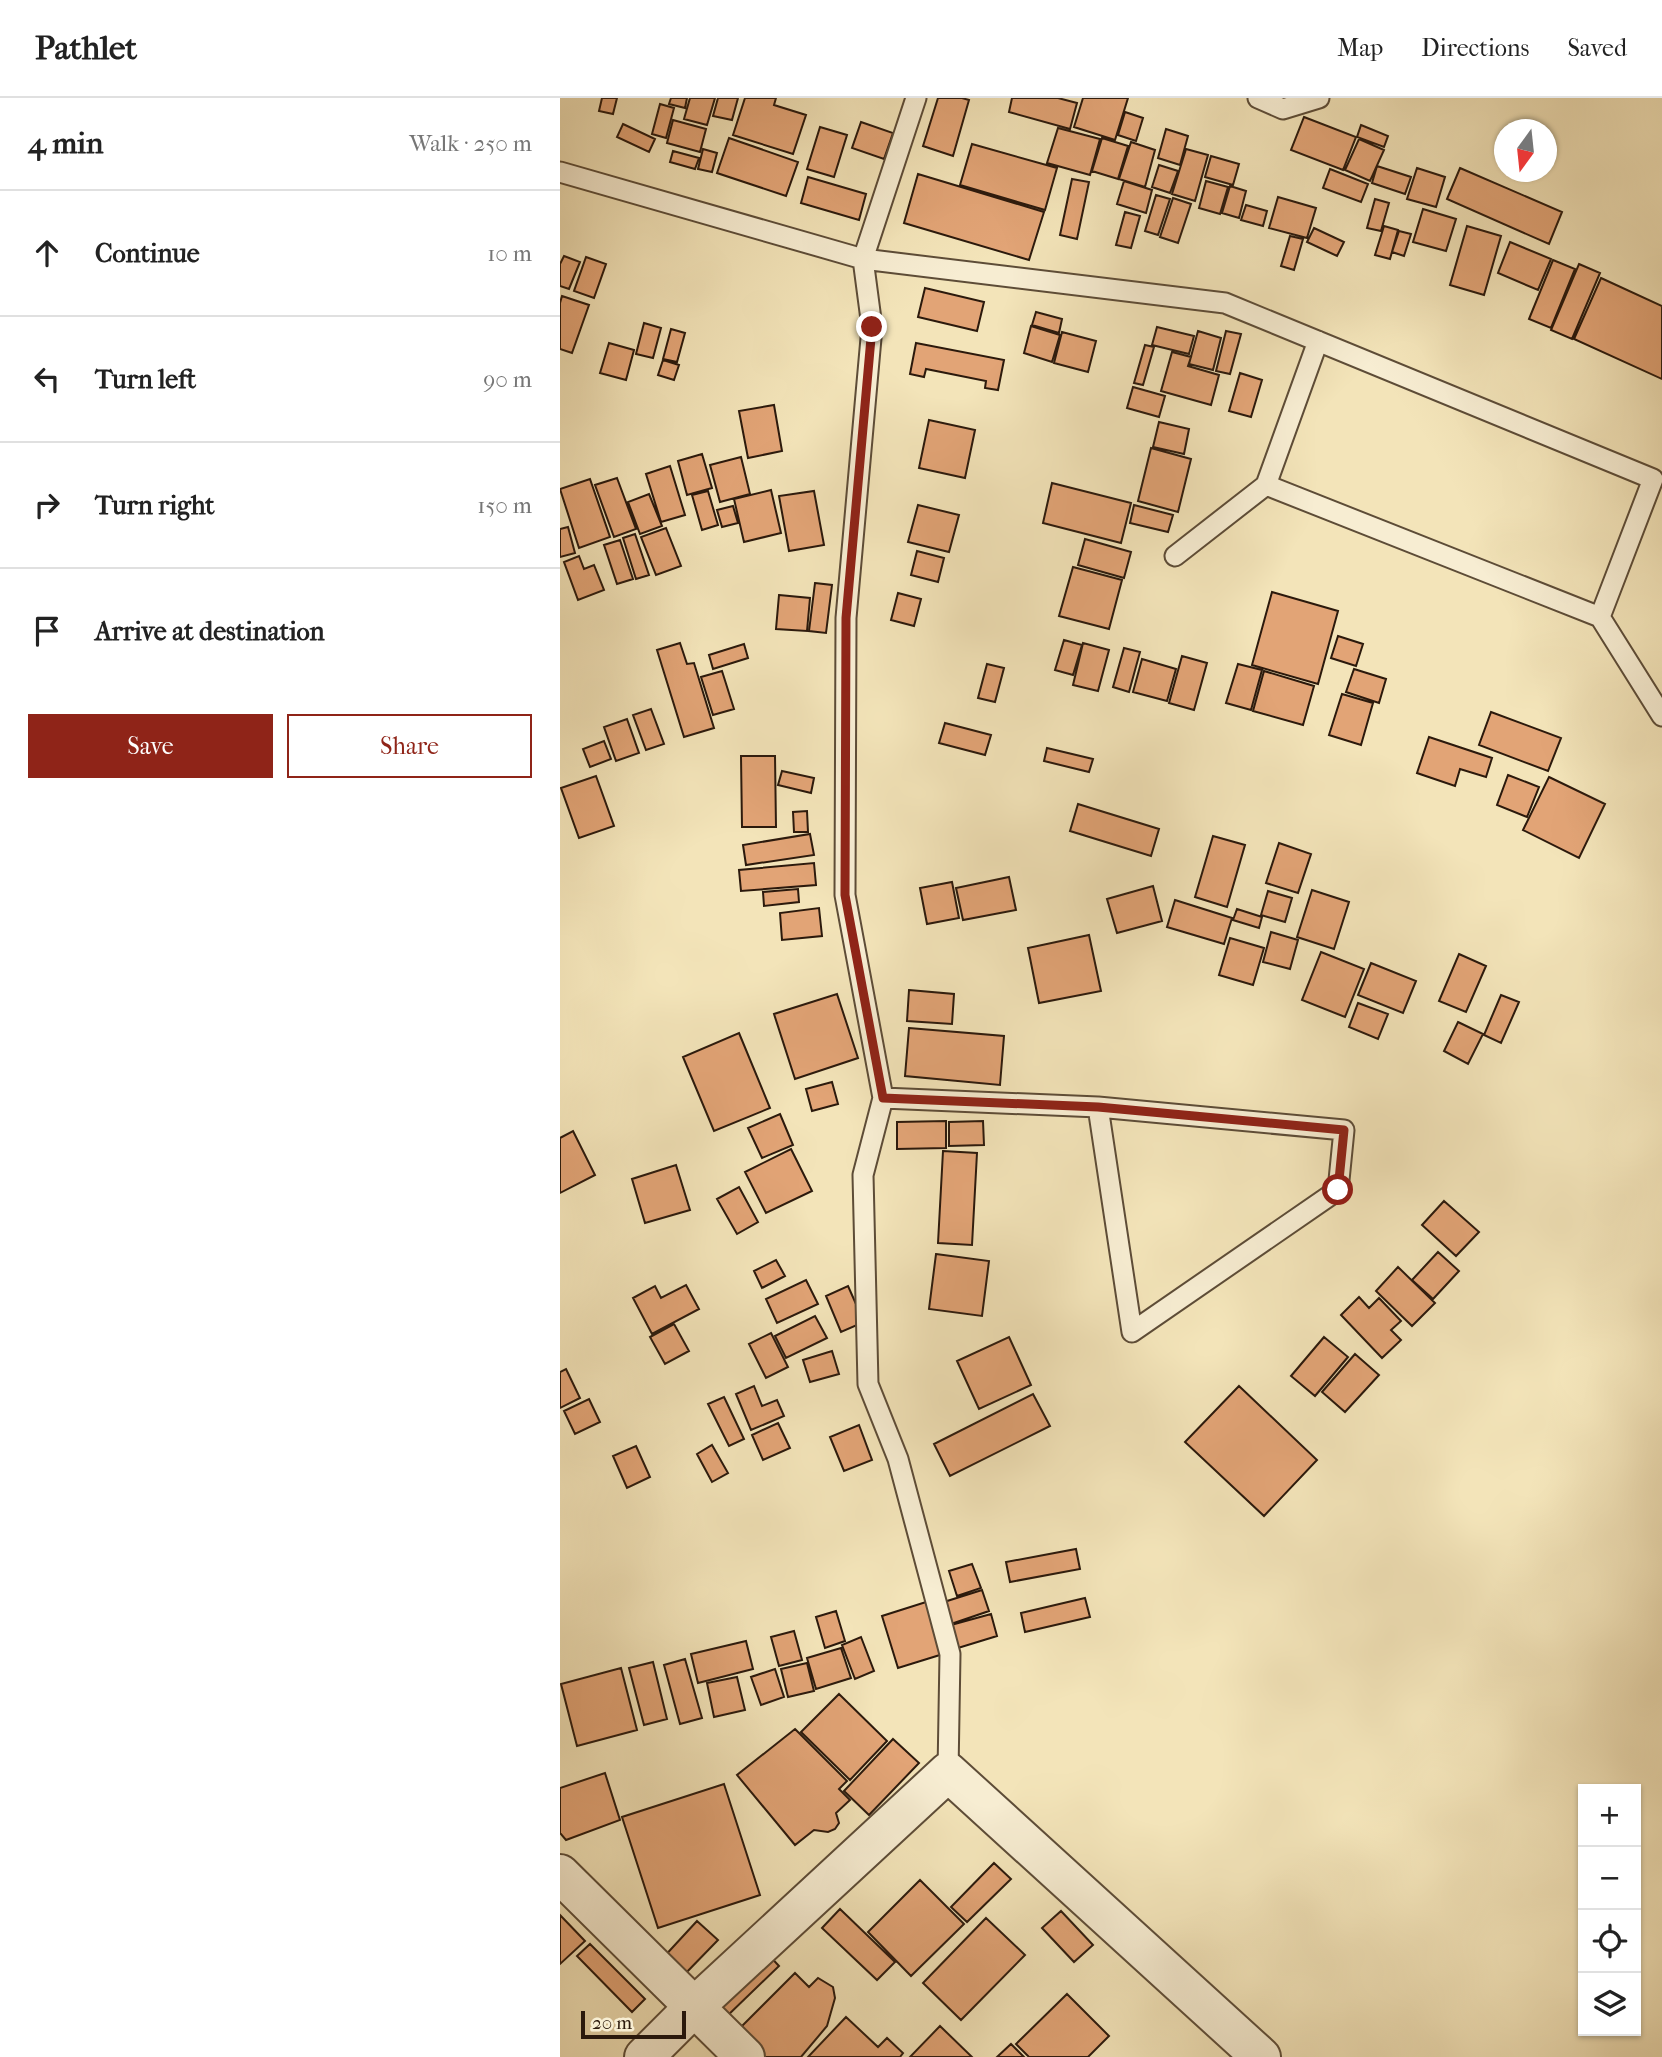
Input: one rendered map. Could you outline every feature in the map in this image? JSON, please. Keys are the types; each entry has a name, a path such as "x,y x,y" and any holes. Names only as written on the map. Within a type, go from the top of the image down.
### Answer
{"street":[{"path":"644,2057 694,2007 948,1772 1261,2057"},
{"path":"560,1874 745,2057"}],"lane":[{"path":"916,98 863,259 872,327 846,618 845,895 883,1098 863,1175 868,1384 898,1459 950,1654 948,1772"},
{"path":"1258,98 1283,108 1319,98"},
{"path":"560,172 863,259 1225,303 1658,478 1600,617"},
{"path":"1175,555 1266,485 1318,341"},
{"path":"1266,485 1600,617 1662,716"},
{"path":"883,1098 1098,1107 1344,1130 1338,1190 1132,1332 1098,1107"}],"building":[{"path":"602,98 617,98 613,114 599,111"},
{"path":"671,98 687,98 685,108 669,104"},
{"path":"690,98 715,98 707,125 684,119"},
{"path":"718,98 738,98 732,120 713,116"},
{"path":"745,98 776,98 774,105 806,115 793,154 733,135"},
{"path":"938,98 969,100 953,156 923,146"},
{"path":"1012,98 1058,98 1077,103 1070,129 1009,112"},
{"path":"1083,98 1128,98 1115,140 1074,127"},
{"path":"660,104 674,108 666,138 652,134"},
{"path":"1125,112 1143,118 1136,141 1118,135"},
{"path":"1304,117 1356,137 1343,170 1291,150"},
{"path":"673,120 706,129 700,152 667,143"},
{"path":"861,122 893,133 884,159 852,148"},
{"path":"623,124 655,139 649,152 617,137"},
{"path":"1361,125 1388,136 1384,147 1357,137"},
{"path":"820,127 847,135 834,177 807,169"},
{"path":"1058,128 1100,139 1090,175 1047,163"},
{"path":"1166,129 1188,136 1180,165 1158,158"},
{"path":"729,138 798,162 786,196 717,173"},
{"path":"1102,138 1128,146 1118,179 1092,171"},
{"path":"1359,139 1384,150 1370,181 1345,170"},
{"path":"1131,142 1155,150 1145,187 1119,179"},
{"path":"972,144 1057,168 1045,210 960,185"},
{"path":"703,149 717,153 712,172 698,169"},
{"path":"1186,149 1208,155 1195,201 1172,194"},
{"path":"673,151 699,158 695,169 670,162"},
{"path":"1211,156 1239,164 1233,185 1205,177"},
{"path":"1159,165 1178,171 1170,193 1152,187"},
{"path":"1377,166 1411,177 1405,194 1372,183"},
{"path":"1417,168 1445,177 1436,207 1407,199"},
{"path":"1460,168 1562,212 1549,244 1447,199"},
{"path":"1330,169 1368,184 1361,202 1323,188"},
{"path":"918,174 1044,212 1029,260 904,223"},
{"path":"808,177 866,194 859,220 801,203"},
{"path":"1072,179 1089,182 1077,239 1060,235"},
{"path":"1124,181 1152,190 1146,213 1117,204"},
{"path":"1206,181 1228,187 1220,214 1199,208"},
{"path":"1230,186 1246,191 1239,218 1222,213"},
{"path":"1156,195 1170,199 1158,235 1145,231"},
{"path":"1278,197 1316,208 1307,238 1269,228"},
{"path":"1173,198 1191,204 1178,243 1160,237"},
{"path":"1375,199 1389,203 1381,231 1367,228"},
{"path":"1246,205 1267,211 1263,226 1241,220"},
{"path":"1423,209 1456,219 1446,251 1413,242"},
{"path":"1125,212 1140,216 1131,248 1116,245"},
{"path":"1384,226 1398,230 1390,259 1375,255"},
{"path":"1467,226 1501,236 1484,295 1450,285"},
{"path":"1314,228 1344,242 1337,256 1307,242"},
{"path":"1399,231 1411,234 1404,256 1392,252"},
{"path":"1290,236 1303,239 1294,270 1281,266"},
{"path":"1510,242 1551,259 1538,290 1498,273"},
{"path":"564,256 580,262 569,289 560,286 560,264"},
{"path":"586,257 606,264 594,298 574,291"},
{"path":"1553,260 1575,269 1551,328 1529,319"},
{"path":"1579,264 1600,273 1572,339 1551,330"},
{"path":"1601,278 1662,306 1662,379 1574,339"},
{"path":"925,288 984,302 977,331 918,317"},
{"path":"562,296 589,305 572,353 560,349"},
{"path":"1036,312 1062,319 1059,333 1032,325"},
{"path":"644,323 661,328 653,358 636,354"},
{"path":"1031,326 1060,335 1052,362 1024,353"},
{"path":"1157,327 1194,336 1189,354 1152,345"},
{"path":"671,329 685,333 677,362 663,359"},
{"path":"1198,331 1221,338 1213,370 1189,364"},
{"path":"1226,331 1241,334 1230,374 1216,371"},
{"path":"1062,332 1096,341 1088,372 1054,363"},
{"path":"609,343 634,350 626,380 600,373"},
{"path":"916,343 1004,360 998,390 985,388 986,381 926,369 924,377 910,374"},
{"path":"1145,345 1154,347 1143,385 1134,383"},
{"path":"1172,352 1191,357 1188,366 1219,375 1211,405 1161,391"},
{"path":"663,360 679,365 674,380 658,375"},
{"path":"1240,373 1262,380 1251,417 1229,411"},
{"path":"1133,387 1165,396 1159,417 1127,408"},
{"path":"774,405 782,451 748,458 739,411"},
{"path":"929,420 975,430 965,478 919,468"},
{"path":"1159,422 1189,429 1184,454 1153,447"},
{"path":"1151,448 1191,459 1178,512 1138,501"},
{"path":"702,454 712,488 687,495 678,461"},
{"path":"741,457 750,494 720,502 710,465"},
{"path":"670,466 685,515 661,522 646,474"},
{"path":"617,478 636,529 614,537 595,485"},
{"path":"590,479 610,537 579,548 560,489"},
{"path":"1052,483 1131,503 1121,543 1043,523"},
{"path":"771,490 781,533 744,542 734,499"},
{"path":"708,491 718,525 702,530 692,495"},
{"path":"814,491 824,545 789,551 779,496"},
{"path":"649,494 662,526 640,534 628,502"},
{"path":"918,505 959,515 949,552 908,542"},
{"path":"1134,505 1173,515 1168,532 1130,523"},
{"path":"733,506 738,523 722,527 717,510"},
{"path":"568,527 575,553 560,557 560,529"},
{"path":"666,528 681,566 656,575 641,537"},
{"path":"635,534 649,575 636,579 623,538"},
{"path":"1085,539 1131,552 1124,578 1078,565"},
{"path":"620,540 633,579 617,584 604,545"},
{"path":"917,551 944,558 938,582 911,575"},
{"path":"579,556 584,569 594,565 604,590 578,600 564,562"},
{"path":"1073,567 1122,580 1109,629 1059,616"},
{"path":"815,583 832,585 826,633 809,631"},
{"path":"1272,592 1338,611 1318,684 1252,665"},
{"path":"898,593 921,599 914,626 891,620"},
{"path":"779,595 810,598 807,631 776,629"},
{"path":"1338,636 1363,644 1356,666 1331,658"},
{"path":"1064,640 1082,645 1073,675 1055,670"},
{"path":"680,643 687,664 694,663 714,728 684,737 657,650"},
{"path":"1083,643 1109,650 1098,691 1073,685"},
{"path":"744,644 748,658 713,669 709,655"},
{"path":"1124,648 1140,652 1129,692 1113,687"},
{"path":"1182,656 1207,663 1194,710 1169,703"},
{"path":"1142,659 1176,669 1167,701 1133,692"},
{"path":"987,664 1004,668 995,702 978,698"},
{"path":"1238,664 1262,670 1251,710 1226,703"},
{"path":"1354,669 1386,679 1379,703 1346,692"},
{"path":"722,671 734,709 713,715 701,677"},
{"path":"1264,671 1314,686 1303,725 1253,711"},
{"path":"1342,694 1373,703 1361,745 1329,735"},
{"path":"651,709 664,744 646,750 633,715"},
{"path":"1491,712 1561,738 1548,771 1479,745"},
{"path":"627,719 639,753 616,761 604,727"},
{"path":"945,723 991,735 985,755 939,743"},
{"path":"1429,737 1492,758 1486,777 1460,769 1455,786 1417,773"},
{"path":"604,741 611,759 590,767 583,749"},
{"path":"1047,748 1093,759 1089,772 1044,761"},
{"path":"741,756 775,756 776,827 742,827"},
{"path":"782,771 814,778 811,793 778,785"},
{"path":"1508,775 1539,787 1527,817 1497,805"},
{"path":"596,776 614,826 579,838 561,788"},
{"path":"1549,777 1605,804 1579,858 1523,830"},
{"path":"1078,804 1159,829 1151,856 1070,831"},
{"path":"807,811 808,832 794,832 793,812"},
{"path":"810,834 814,855 746,865 743,845"},
{"path":"1213,836 1245,845 1227,907 1195,897"},
{"path":"1279,843 1311,854 1298,893 1266,883"},
{"path":"814,863 816,885 741,891 739,870"},
{"path":"1009,877 1016,910 963,920 956,888"},
{"path":"952,882 959,918 927,924 920,888"},
{"path":"1153,886 1162,921 1117,933 1107,899"},
{"path":"798,889 799,902 764,906 763,892"},
{"path":"1312,890 1349,902 1334,949 1297,937"},
{"path":"1268,891 1292,898 1285,922 1261,915"},
{"path":"1175,900 1232,918 1224,944 1167,927"},
{"path":"819,908 822,936 782,940 780,913"},
{"path":"1237,909 1262,917 1259,928 1233,920"},
{"path":"1271,932 1298,940 1290,969 1263,962"},
{"path":"1089,935 1101,991 1039,1003 1028,948"},
{"path":"1230,938 1264,948 1253,985 1219,975"},
{"path":"1321,952 1364,969 1345,1017 1302,1000"},
{"path":"1459,954 1486,966 1466,1012 1439,1001"},
{"path":"1371,963 1416,981 1403,1013 1358,995"},
{"path":"909,990 954,994 952,1024 907,1021"},
{"path":"837,994 858,1058 795,1079 774,1014"},
{"path":"1501,995 1519,1002 1501,1043 1484,1035"},
{"path":"1358,1003 1388,1014 1378,1039 1349,1027"},
{"path":"1458,1022 1483,1034 1468,1064 1444,1051"},
{"path":"909,1028 1004,1036 1000,1085 905,1076"},
{"path":"739,1033 770,1108 714,1131 683,1057"},
{"path":"832,1082 838,1104 812,1111 806,1089"},
{"path":"780,1114 793,1145 762,1158 748,1128"},
{"path":"946,1121 946,1148 897,1149 897,1122"},
{"path":"983,1121 984,1145 949,1146 949,1122"},
{"path":"573,1131 595,1175 560,1193 560,1138"},
{"path":"791,1149 812,1191 766,1213 745,1172"},
{"path":"943,1151 977,1153 972,1245 938,1243"},
{"path":"676,1165 690,1210 645,1223 632,1179"},
{"path":"739,1187 758,1222 737,1234 717,1199"},
{"path":"1444,1201 1479,1232 1456,1256 1422,1225"},
{"path":"1438,1252 1459,1271 1433,1299 1412,1280"},
{"path":"936,1254 989,1261 982,1316 929,1309"},
{"path":"776,1260 785,1276 762,1288 754,1271"},
{"path":"1398,1267 1435,1303 1412,1326 1376,1291"},
{"path":"806,1280 818,1304 777,1323 766,1299"},
{"path":"686,1285 699,1309 652,1334 633,1298 655,1286 661,1298"},
{"path":"848,1286 864,1322 841,1332 826,1296"},
{"path":"1359,1297 1369,1308 1379,1298 1401,1321 1391,1330 1401,1340 1382,1358 1341,1315"},
{"path":"815,1316 827,1338 786,1358 775,1336"},
{"path":"674,1324 689,1351 665,1364 650,1337"},
{"path":"771,1333 788,1367 766,1378 749,1344"},
{"path":"1009,1337 1031,1385 979,1409 957,1361"},
{"path":"1324,1337 1348,1357 1315,1396 1291,1376"},
{"path":"832,1351 839,1374 810,1382 803,1360"},
{"path":"1355,1354 1379,1375 1345,1412 1322,1392"},
{"path":"566,1369 580,1398 560,1408 560,1372"},
{"path":"754,1386 762,1406 777,1400 784,1416 751,1430 736,1394"},
{"path":"1239,1386 1317,1460 1264,1516 1185,1442"},
{"path":"1033,1394 1050,1426 950,1476 934,1444"},
{"path":"724,1397 744,1439 729,1446 708,1404"},
{"path":"589,1399 600,1422 575,1434 564,1411"},
{"path":"778,1423 790,1448 763,1460 752,1435"},
{"path":"859,1425 872,1460 844,1471 830,1437"},
{"path":"712,1445 728,1473 712,1482 697,1454"},
{"path":"636,1446 650,1477 627,1488 613,1456"},
{"path":"1076,1549 1080,1569 1010,1582 1006,1562"},
{"path":"972,1564 981,1588 957,1596 949,1571"},
{"path":"982,1590 989,1611 951,1624 944,1602"},
{"path":"1085,1598 1090,1617 1025,1632 1021,1613"},
{"path":"926,1602 943,1654 898,1668 882,1616"},
{"path":"836,1611 845,1641 825,1648 816,1617"},
{"path":"991,1614 997,1636 958,1648 951,1625"},
{"path":"794,1631 802,1660 779,1666 771,1637"},
{"path":"861,1637 874,1671 855,1679 842,1645"},
{"path":"746,1641 753,1669 698,1683 691,1654"},
{"path":"841,1648 851,1678 816,1689 807,1658"},
{"path":"685,1659 702,1718 680,1724 664,1665"},
{"path":"653,1662 667,1719 644,1725 629,1668"},
{"path":"807,1663 814,1691 788,1697 781,1669"},
{"path":"621,1668 637,1730 577,1746 561,1684"},
{"path":"775,1669 784,1697 761,1705 751,1677"},
{"path":"737,1677 745,1710 714,1717 707,1683"},
{"path":"839,1694 887,1741 850,1780 801,1732"},
{"path":"795,1729 847,1781 839,1789 850,1800 836,1813 839,1823 835,1829 828,1832 814,1830 795,1845 737,1775"},
{"path":"893,1739 919,1763 869,1815 844,1791"},
{"path":"605,1773 620,1820 566,1840 560,1833 560,1788"},
{"path":"724,1784 760,1895 658,1928 622,1817"},
{"path":"994,1863 1011,1879 967,1922 951,1907"},
{"path":"920,1880 964,1924 911,1976 868,1932"},
{"path":"840,1909 895,1962 877,1980 822,1928"},
{"path":"1061,1911 1093,1945 1074,1962 1042,1928"},
{"path":"560,1915 585,1941 560,1964"},
{"path":"986,1918 1025,1955 961,2020 923,1983"},
{"path":"697,1921 718,1940 681,1978 661,1960"},
{"path":"590,1944 645,1999 632,2012 577,1956"},
{"path":"765,1951 779,1966 724,2019 710,2003"},
{"path":"795,1973 809,1987 818,1978 833,1987 835,1998 827,2026 801,2057 762,2057 736,2032"},
{"path":"1067,1994 1109,2036 1088,2057 1029,2057 1016,2044"},
{"path":"846,2017 878,2047 887,2038 903,2053 900,2057 808,2057"},
{"path":"940,2026 972,2057 910,2057"},
{"path":"1011,2044 1024,2057 997,2057"}],"route":[{"path":"872,327 846,618 845,895 883,1098 1098,1107 1344,1130 1338,1190"}]}
